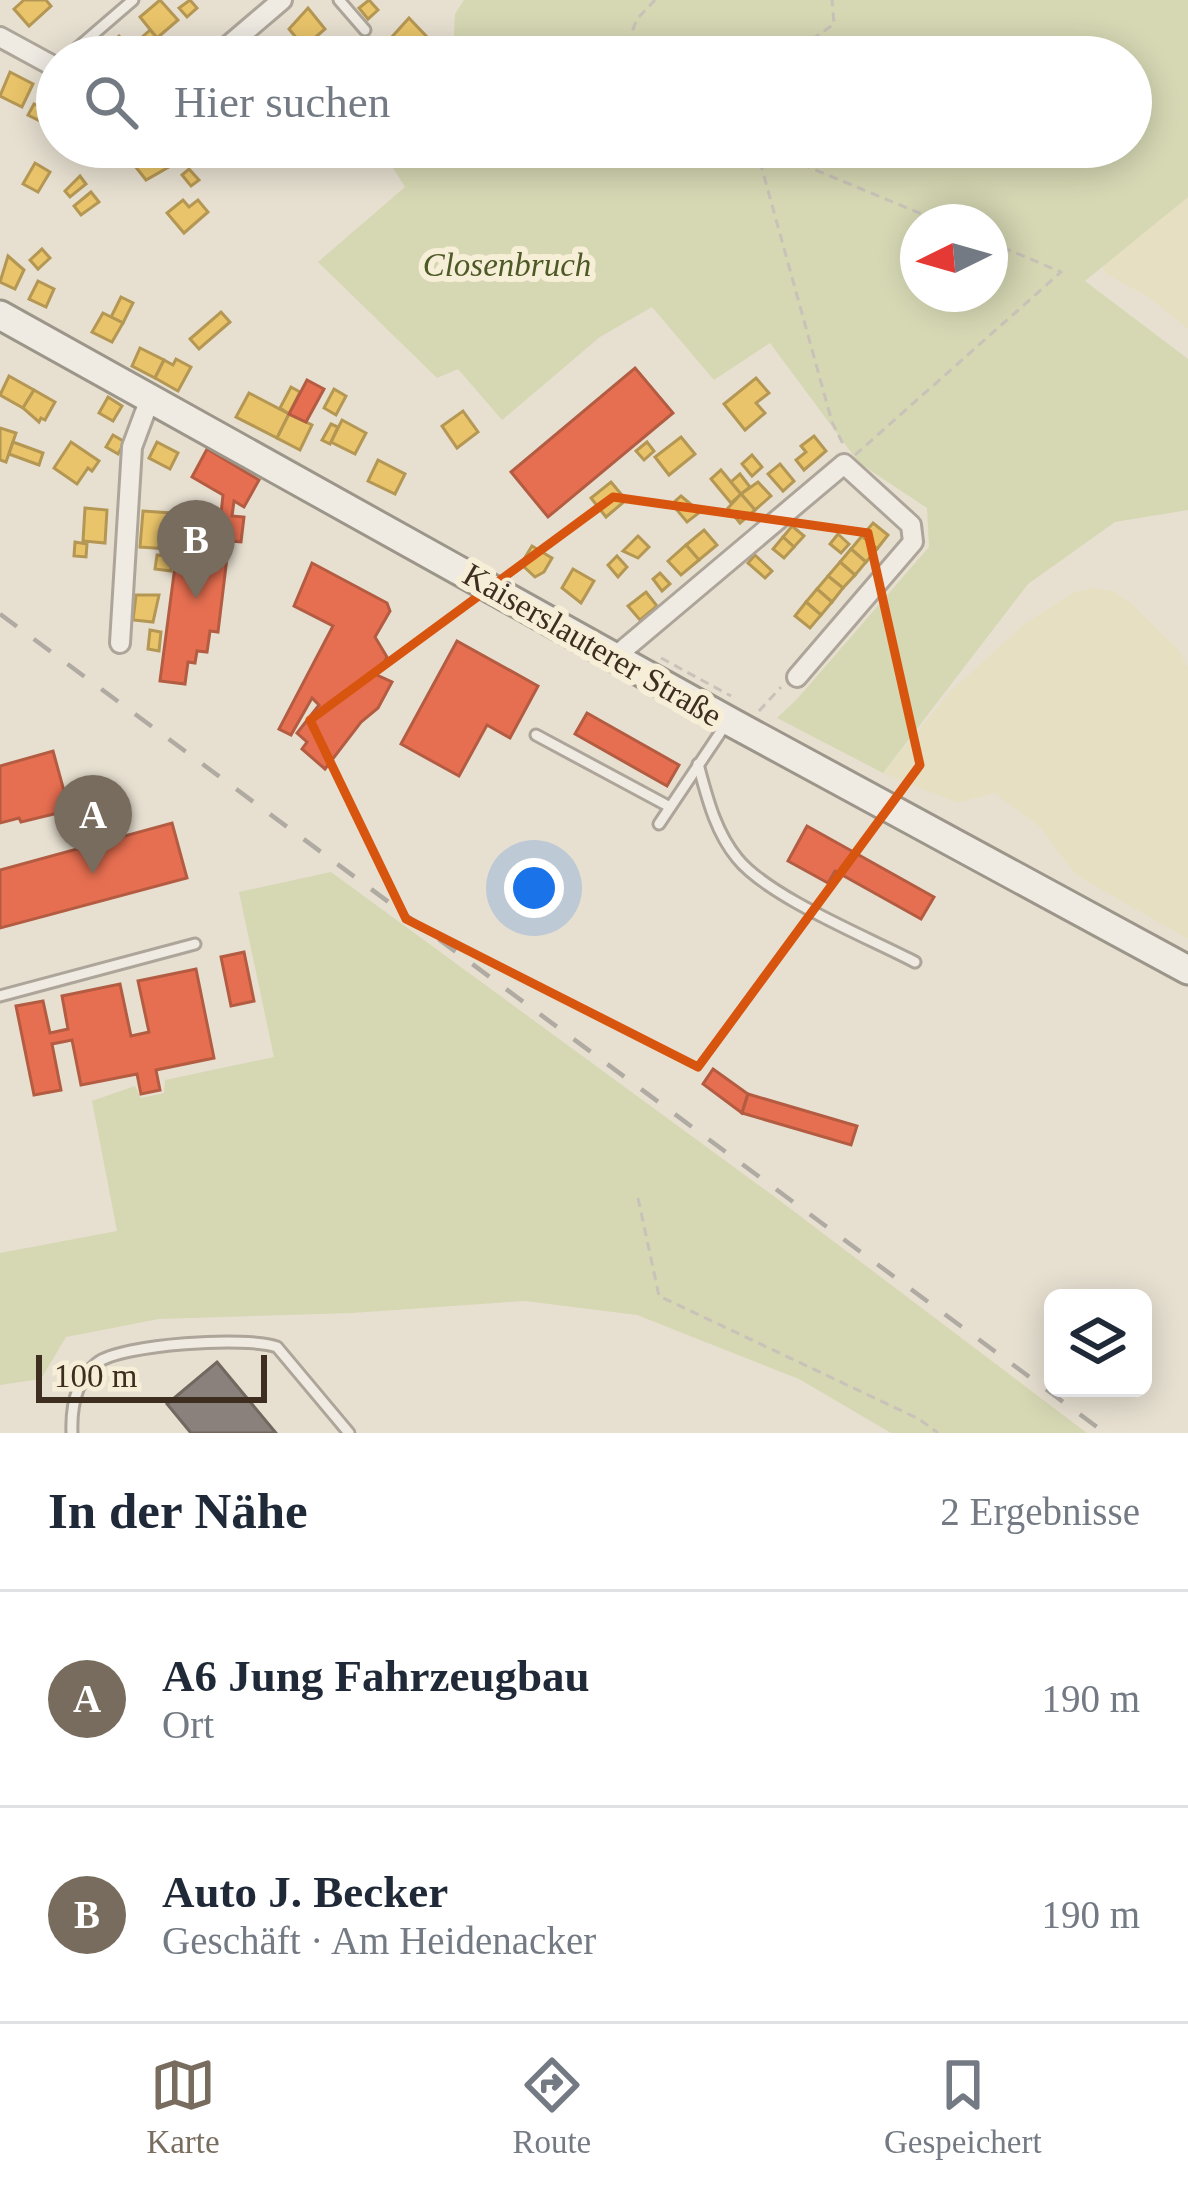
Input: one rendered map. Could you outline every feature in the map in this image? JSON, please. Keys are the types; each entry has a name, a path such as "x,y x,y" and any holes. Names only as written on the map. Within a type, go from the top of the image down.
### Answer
{"main road":[{"name":"Kaiserslauterer Straße","path":"0,315 1188,970"}],"street":[{"path":"240,36 282,0"},
{"path":"0,38 36,54"},
{"path":"120,643 132,447 151,396"},
{"path":"616,656 844,464 911,526 913,542 797,677"}],"lane":[{"path":"91,36 133,0"},
{"path":"339,0 365,30"},
{"path":"659,824 729,721"},
{"path":"536,735 670,807"},
{"path":"698,764 711,812 739,860 782,892 916,962"},
{"path":"0,996 195,944"},
{"path":"72,1433 74,1398 84,1377 104,1358 239,1341 277,1347 349,1433"}],"path":[{"path":"630,36 637,19 655,0"},
{"path":"817,36 834,24 832,0"},
{"path":"764,168 832,422 850,459 1061,272 1008,250"},
{"path":"809,168 900,205"},
{"path":"729,721 756,714 789,679 797,677"},
{"path":"638,1198 659,1296 920,1419 938,1433"}],"highlighted area":[{"path":"613,497 868,533 920,765 698,1067 406,919 310,720"}],"shaded area":[{"path":"1188,186 1188,329 1150,298 1106,274 1102,265"},
{"path":"1112,591 1130,602 1178,649 1188,667 1188,939 1076,875 1039,826 994,793 958,803 883,773 950,692 1025,623 1075,592"}],"green space":[{"name":"Closenbruch","path":"464,0 1188,0 1188,197 1085,281 1188,359 1188,510 1115,522 1028,584 883,773 777,718 929,547 927,508 859,463 770,343 714,380 652,307 600,337 502,420 458,369 437,378 318,262 405,187 393,168 1152,168 1152,36 454,36 455,14"},
{"path":"331,872 771,1194 1087,1433 891,1433 799,1379 637,1315 525,1301 159,1319 66,1337 41,1379 0,1385 0,1253 117,1231 92,1101 135,1086 141,1098 164,1093 165,1080 274,1057 239,892"}],"building: Wohnen":[{"path":"24,0 46,0 51,6 29,26 14,9"},
{"path":"160,0 178,20 155,36 140,17"},
{"path":"190,0 197,8 187,17 179,8"},
{"path":"369,0 378,10 368,19 359,8"},
{"path":"308,8 325,29 317,36 295,36 289,29"},
{"path":"409,18 426,36 393,36"},
{"path":"10,72 33,84 22,107 0,96"},
{"path":"35,163 36,168 50,172 38,192 23,184"},
{"path":"137,168 167,168 146,180"},
{"path":"189,169 199,180 191,186 182,175"},
{"path":"80,176 86,184 70,197 65,191"},
{"path":"91,192 99,202 81,215 74,206"},
{"path":"183,200 189,207 198,200 208,212 184,233 167,213"},
{"path":"42,249 50,258 38,269 30,260"},
{"path":"8,256 24,270 15,289 0,282"},
{"path":"38,281 54,289 46,307 29,299"},
{"path":"121,297 133,303 123,323 111,317"},
{"path":"221,312 230,322 199,349 190,339"},
{"path":"103,313 123,323 112,342 92,332"},
{"path":"140,348 164,360 155,378 132,366"},
{"path":"176,359 191,367 178,391 155,378 164,360 173,365"},
{"path":"9,376 34,390 23,408 0,395"},
{"path":"756,378 769,393 756,403 765,413 745,430 724,404"},
{"path":"291,387 300,392 289,414 280,408"},
{"path":"334,389 346,396 336,415 324,408"},
{"path":"34,390 55,402 39,422 23,408"},
{"path":"249,393 289,414 277,438 236,417"},
{"path":"108,397 122,406 113,421 99,413"},
{"path":"463,411 478,432 457,448 442,426"},
{"path":"289,414 312,425 300,450 277,438"},
{"path":"342,420 366,433 355,454 331,442"},
{"path":"331,424 338,427 330,444 322,440"},
{"path":"0,428 16,433 6,462 0,460"},
{"path":"113,435 125,442 118,454 106,447"},
{"path":"814,436 826,451 804,470 796,460 806,452 801,446"},
{"path":"681,437 695,454 669,475 655,457"},
{"path":"13,442 43,453 39,465 9,454"},
{"path":"71,442 99,461 77,484 54,468"},
{"path":"157,442 178,453 170,469 149,458"},
{"path":"647,442 654,451 644,460 636,451"},
{"path":"752,455 762,467 752,476 742,464"},
{"path":"378,460 405,474 395,494 368,481"},
{"path":"780,464 794,481 783,491 768,474"},
{"path":"721,470 741,494 731,503 711,479"},
{"path":"740,474 750,487 741,494 731,482"},
{"path":"611,482 626,500 606,517 591,498"},
{"path":"758,482 771,496 755,510 741,494"},
{"path":"741,494 755,510 740,523 728,508"},
{"path":"681,496 700,512 687,522 672,504"},
{"path":"85,508 107,510 105,543 83,541"},
{"path":"143,511 171,513 168,549 140,547"},
{"path":"873,523 888,535 877,549 862,536"},
{"path":"792,526 804,536 794,547 783,537"},
{"path":"704,530 717,545 699,560 686,545"},
{"path":"838,534 849,544 841,553 830,544"},
{"path":"638,536 649,547 638,558 623,551"},
{"path":"862,536 877,549 866,562 851,549"},
{"path":"783,537 794,547 784,558 773,549"},
{"path":"75,542 87,544 86,557 74,556"},
{"path":"686,545 699,560 681,575 668,561"},
{"path":"532,546 552,558 535,577 521,564"},
{"path":"851,549 866,562 855,575 840,562"},
{"path":"157,555 172,556 171,571 155,569"},
{"path":"755,555 772,571 765,578 748,563"},
{"path":"617,556 627,567 618,577 608,565"},
{"path":"840,562 855,575 843,588 828,576"},
{"path":"573,569 594,581 581,603 562,588"},
{"path":"660,573 670,584 662,591 653,579"},
{"path":"828,576 843,588 832,602 817,589"},
{"path":"817,589 832,602 821,615 806,602"},
{"path":"646,592 657,606 640,620 628,606"},
{"path":"136,595 159,595 153,622 133,620"},
{"path":"806,602 821,615 810,628 795,616"},
{"path":"150,630 161,632 159,651 148,649"}],"building: Handel":[{"path":"635,368 673,413 548,517 511,472"},
{"path":"307,380 324,389 306,422 289,414"},
{"path":"207,449 259,480 244,507 234,501 232,516 244,517 241,542 229,541 218,632 210,631 207,652 197,651 195,663 188,662 185,684 160,681 185,521 193,523 195,511 221,514 223,495 192,477"},
{"path":"312,563 387,603 390,611 375,637 387,657 377,675 392,682 378,708 361,722 325,769 302,749 307,742 297,733 319,705 312,698 291,735 279,729 333,626 294,606"},
{"path":"457,641 538,686 510,738 487,725 459,776 401,744"},
{"path":"587,713 679,765 667,786 575,734"},
{"path":"53,751 64,791 70,790 75,809 0,823 0,766"},
{"path":"172,823 187,878 0,928 0,870"},
{"path":"807,826 934,897 921,919 835,871 828,883 788,861"},
{"path":"244,952 254,1001 231,1006 221,957"},
{"path":"196,969 214,1058 156,1070 160,1090 141,1094 137,1074 81,1085 72,1040 52,1044 61,1090 34,1095 16,1006 43,1001 50,1033 68,1029 62,996 120,984 131,1036 149,1032 138,981"},
{"path":"713,1069 748,1094 742,1113 703,1084"},
{"path":"748,1094 857,1126 851,1145 742,1113"}],"building: Industrie":[{"path":"217,1362 276,1433 191,1433 167,1404"}],"railway":[{"path":"0,614 1105,1433"}],"place":[{"name":"Auto J. Becker","path":"196,599"},
{"name":"A6 Jung Fahrzeugbau","path":"93,874"}]}
